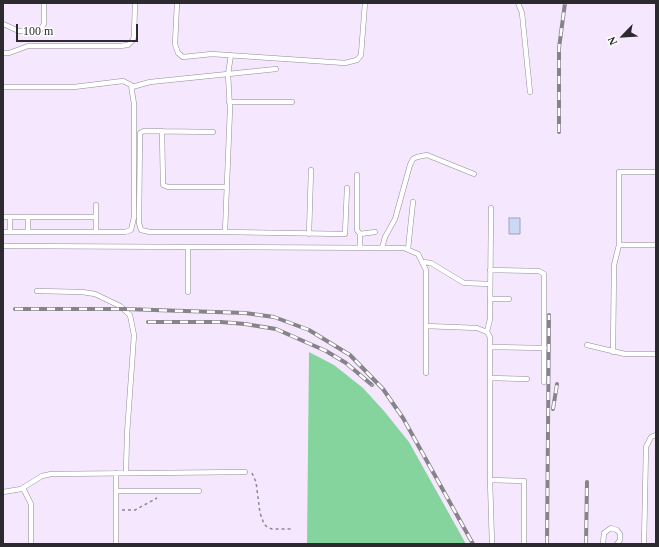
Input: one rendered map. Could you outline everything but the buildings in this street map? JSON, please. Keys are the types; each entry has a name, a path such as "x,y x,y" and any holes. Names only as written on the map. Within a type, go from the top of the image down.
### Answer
{"lane":[{"path":"3,24 18,31 40,30 44,24 44,3"},
{"path":"3,53 13,52 28,46 128,45 133,40 134,36 135,3"},
{"path":"177,3 174,38 176,49 180,56 187,58 208,54 345,63 354,62 360,57 362,50 365,3"},
{"path":"518,3 522,13 530,92"},
{"path":"225,232 230,102 228,74 231,55"},
{"path":"132,87 145,83 276,69"},
{"path":"3,87 74,87 119,81 129,83 132,87 134,104 133,226 128,232 3,232"},
{"path":"230,102 292,102"},
{"path":"213,132 144,131 140,134 139,223 141,230 150,232 345,234 347,188"},
{"path":"162,131 163,185 168,187 226,187"},
{"path":"382,248 384,237 395,219 412,160 417,157 427,155 474,174"},
{"path":"309,234 311,170"},
{"path":"613,352 614,265 619,245 619,172 656,172"},
{"path":"358,175 356,224 360,234 360,248"},
{"path":"408,250 413,202"},
{"path":"96,205 96,232"},
{"path":"491,208 490,319 487,332 490,338 490,480 492,544"},
{"path":"3,217 96,217"},
{"path":"10,217 10,232"},
{"path":"28,217 28,232"},
{"path":"360,234 375,232"},
{"path":"619,245 656,246"},
{"path":"3,246 382,248 408,250 418,254 423,262 426,276 426,373"},
{"path":"188,247 188,292"},
{"path":"423,262 431,264 464,283 490,284"},
{"path":"490,270 539,271 544,274 544,382"},
{"path":"37,291 82,292 95,294 120,306 130,315 134,335 127,434 126,473"},
{"path":"490,299 509,299"},
{"path":"426,326 477,328 487,332"},
{"path":"587,345 625,354 656,354"},
{"path":"490,347 545,348"},
{"path":"490,378 527,379"},
{"path":"644,544 646,447 651,437 656,435"},
{"path":"3,492 13,492 23,488 47,474 246,472"},
{"path":"116,473 116,544"},
{"path":"490,480 524,481 524,544"},
{"path":"23,488 31,504 31,544"},
{"path":"116,491 199,491"},
{"path":"605,542 606,530 614,529 620,534 617,544"}],"path":[{"path":"246,472 252,474 254,477 261,519 266,527 293,529"},
{"path":"116,510 135,510 163,495 163,491"}],"shaded area":[{"path":"3,3 656,3 656,544 3,544"}],"green space":[{"path":"309,352 334,365 363,388 384,411 409,442 466,544 307,544"}],"water":[{"path":"509,218 520,218 520,234 509,234"}],"railway":[{"path":"559,132 559,48 565,3"},
{"path":"15,309 125,309 245,313 274,317 309,330 350,355 383,389 403,418 473,544"},
{"path":"547,544 549,315"},
{"path":"148,322 221,322 276,329 326,351 346,363 372,385"},
{"path":"553,409 557,384"},
{"path":"586,544 587,482"}]}
